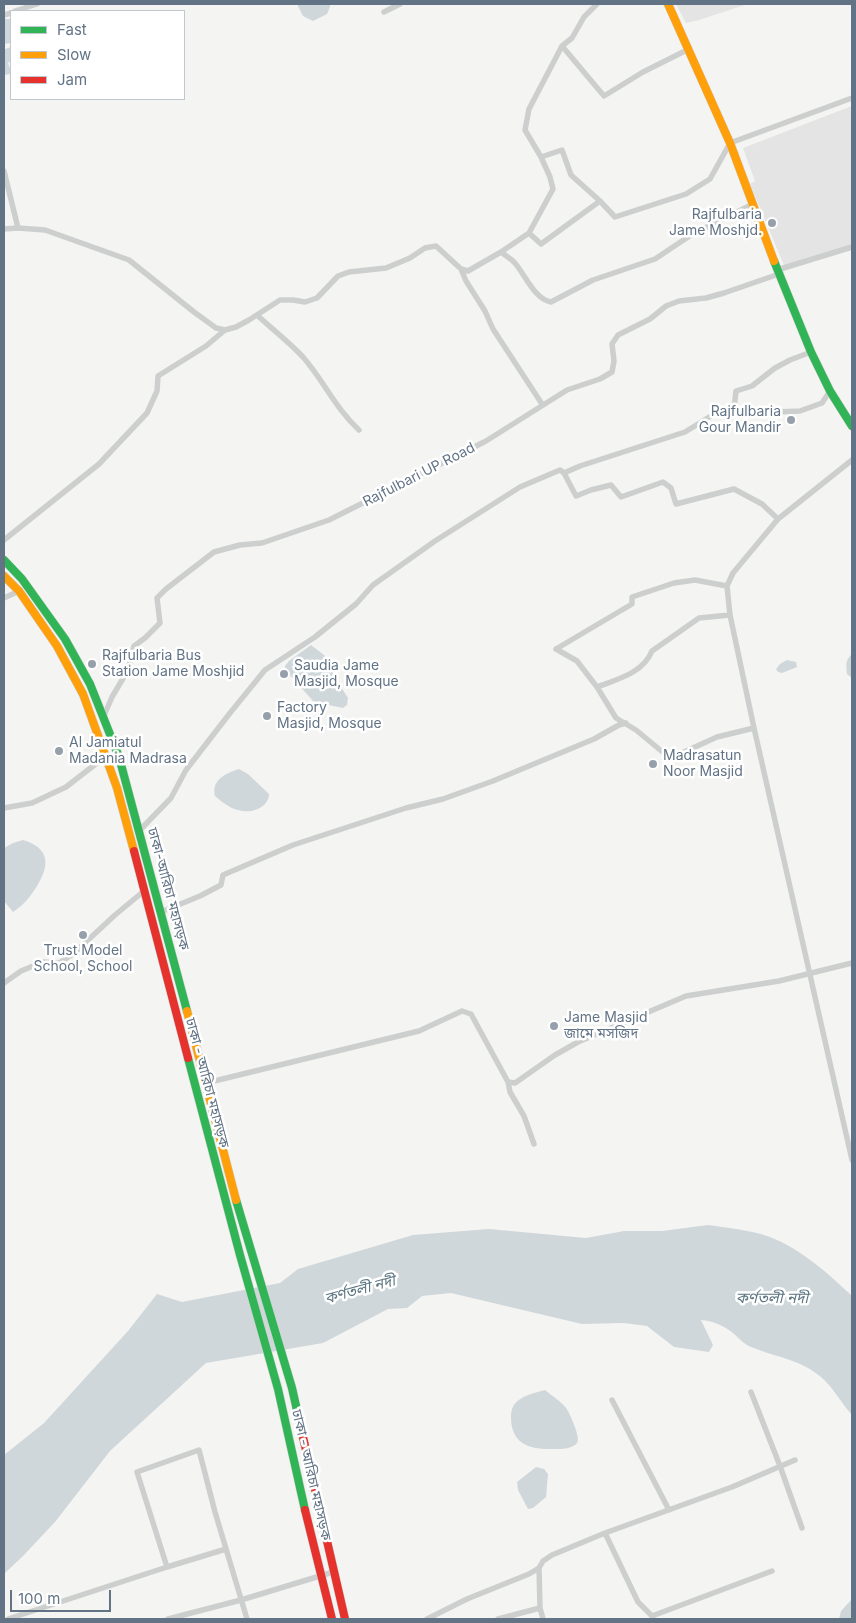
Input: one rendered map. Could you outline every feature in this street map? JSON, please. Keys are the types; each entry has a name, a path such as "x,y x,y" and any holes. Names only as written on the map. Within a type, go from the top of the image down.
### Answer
{"main road":[{"path":"668,4 730,143 778,272 811,352 830,391 852,426"},
{"name":"ঢাকা-আরিচা মহাসড়ক","path":"4,560 22,579 65,639 90,684 119,757 206,1083 230,1181 251,1251"},
{"name":"ঢাকা - আরিচা মহাসড়ক","path":"4,576 18,591 57,646 83,694 117,788 240,1255 278,1389 308,1525 332,1619"},
{"name":"ঢাকা - আরিচা মহাসড়ক","path":"251,1251 292,1388 345,1619"}],"street":[{"path":"18,10 37,4"},
{"path":"384,12 400,4"},
{"path":"461,269 468,270 501,252 529,232 553,189 541,157 525,130 529,109 562,46 572,38 584,17 598,4"},
{"path":"562,46 604,96 643,72 689,49"},
{"path":"541,157 562,150 571,175 615,217 686,194 710,179 730,143 852,98"},
{"path":"4,171 18,228"},
{"path":"529,232 541,244 600,201"},
{"path":"501,252 513,261 546,301 551,302 593,280 655,258 691,235 753,204"},
{"path":"4,229 45,230 129,260 194,312 216,328 224,330"},
{"path":"4,540 99,464 147,413 157,391 158,376 206,346 224,330 236,327 280,300 305,302 317,298 338,276 349,272 386,268 410,258 425,248 436,246 461,269 493,329 542,404"},
{"path":"778,272 852,247"},
{"name":"Rajfulbari UP Road","path":"103,718 112,697 128,670 134,646 160,623 157,598 214,552 240,545 262,543 329,520 486,441 567,390 600,379 612,372 614,361 612,344 618,335 650,319 666,306 679,301 706,298 724,293 778,272"},
{"path":"257,315 303,357 324,384 346,418 359,430"},
{"path":"734,409 736,391 752,386 774,368 811,352"},
{"path":"564,473 685,432 719,412 734,409 752,413 800,411 822,403 830,391"},
{"path":"852,460 778,520 733,573 727,586 730,615 754,728 852,1160"},
{"path":"139,831 170,798 186,770 265,670 315,637 356,604 372,585 520,487 560,470 564,473 576,496 611,485 622,498 663,482 671,488 676,504 734,489 762,504 778,520"},
{"path":"727,586 695,580 674,583 632,597 632,604 556,649 577,661 597,687 616,718 626,723 665,754 673,757 717,737 754,728"},
{"path":"4,598 18,591"},
{"path":"597,687 640,669 648,660 652,651 699,618 730,615"},
{"path":"161,912 221,885 223,875 293,845 406,808 443,799 511,773 626,723"},
{"path":"4,808 32,803 66,787 106,756"},
{"path":"4,983 20,970 43,962 60,963 73,954 114,915 144,892"},
{"path":"508,1082 515,1083 555,1055 578,1042 686,996 779,981 852,963"},
{"path":"206,1083 419,1031 462,1011 471,1014 508,1082 510,1092 524,1116 534,1144"},
{"path":"752,1392 802,1528"},
{"path":"612,1400 669,1510"},
{"path":"167,1567 137,1472 198,1450 247,1619"},
{"path":"543,1619 540,1608 539,1568 542,1561 605,1533 732,1487 795,1460"},
{"path":"605,1533 638,1602 653,1618 772,1571"},
{"path":"8,1619 226,1549"},
{"path":"427,1619 467,1599 539,1568"},
{"path":"168,1619 241,1600 333,1572"},
{"path":"498,1619 540,1608"}],"shaded area":[{"path":"676,4 748,4 686,23"},
{"path":"852,106 852,248 786,270 750,184 755,181 743,148"}],"water":[{"path":"297,4 330,4 330,7 327,14 313,21 303,16"},
{"path":"4,19 10,19 10,43 4,44"},
{"path":"10,47 10,62 8,63 10,74 4,75 5,49"},
{"path":"311,645 324,655 331,664 334,676 348,698 347,705 343,708 314,702 287,672 285,666 289,661"},
{"path":"852,654 852,678 847,674 846,666"},
{"path":"787,660 796,662 797,667 782,673 778,672 776,669"},
{"path":"239,769 248,774 269,794 264,805 256,810 235,809 215,796 214,790 217,781"},
{"path":"23,840 32,843 43,853 45,864 44,871 34,890 24,904 13,912 4,901 4,848"},
{"name":"কর্ণতলী নদী","path":"708,1225 755,1233 781,1242 814,1263 852,1296 852,1415 829,1385 813,1371 795,1362 747,1345 729,1330 714,1322 701,1320 713,1345 709,1352 674,1347 647,1326 624,1323 582,1324 451,1293 422,1296 407,1308 388,1309 323,1343 206,1363 110,1451 55,1522 4,1574 4,1455 44,1423 128,1331 157,1294 182,1302 280,1283 298,1269 413,1235 489,1229 586,1238 624,1231 662,1231"},
{"path":"545,1390 564,1405 569,1414 578,1437 577,1443 572,1446 564,1449 530,1447 518,1439 514,1433 511,1415 515,1404 523,1397"},
{"path":"536,1467 544,1469 548,1474 546,1497 533,1508 528,1509 518,1490 517,1482"},
{"path":"852,1599 852,1619 839,1619 841,1611"}],"traffic: fast":[{"path":"774,261 811,352 830,391 852,426"},
{"path":"4,560 22,579 65,639 90,684 119,757 187,1011"},
{"path":"188,1058 240,1255 278,1389 305,1510"},
{"path":"236,1200 292,1388 303,1437"}],"traffic: slow":[{"path":"668,4 730,143 774,261"},
{"path":"4,576 19,591 57,646 83,694 117,788 134,851"},
{"path":"187,1011 236,1200"}],"traffic: jam":[{"path":"134,851 188,1058"},
{"path":"303,1437 345,1619"},
{"path":"305,1510 332,1619"}],"place":[{"name":"Rajfulbaria Jame Moshjd.","path":"772,223"},
{"name":"Rajfulbaria Gour Mandir","path":"791,420"},
{"name":"Rajfulbaria Bus Station Jame Moshjid","path":"92,664"},
{"name":"Saudia Jame Masjid, Mosque","path":"284,674"},
{"name":"Factory Masjid, Mosque","path":"267,716"},
{"name":"Al Jamiatul Madania Madrasa","path":"59,751"},
{"name":"Madrasatun Noor Masjid","path":"653,764"},
{"name":"Trust Model School, School","path":"83,935"},
{"name":"Jame Masjid জামে মসজিদ","path":"554,1026"}]}
